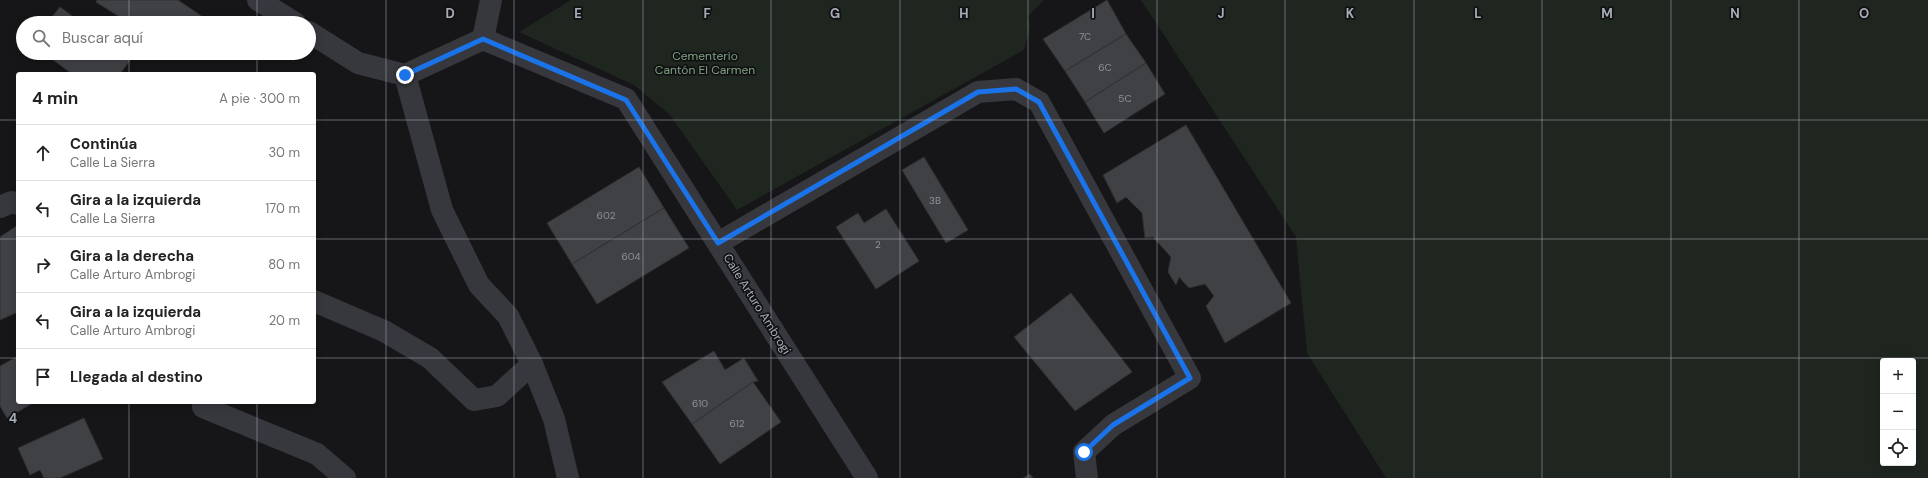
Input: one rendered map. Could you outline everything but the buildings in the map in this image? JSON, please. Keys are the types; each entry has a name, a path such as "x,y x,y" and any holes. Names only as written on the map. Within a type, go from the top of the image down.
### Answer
{"street":[{"path":"258,0 283,16"},
{"path":"316,36 358,63 405,75 483,39 490,0"},
{"name":"Calle Arturo Ambrogi","path":"483,39 626,100 718,243 859,476"},
{"path":"405,75 442,210 479,285 508,316 532,364 554,419 568,478"},
{"path":"718,243 978,92 1016,89 1039,102 1190,378 1113,425 1084,452 1087,478"},
{"path":"0,207 12,202 16,203"},
{"path":"316,302 384,330 430,358 474,400 497,396 532,364"},
{"path":"203,407 317,454 345,478"}],"green space":[{"name":"Cementerio Cantón El Carmen","path":"571,0 1044,0 1028,16 1030,27 1024,50 737,210 670,115 634,85 519,32"},
{"path":"1141,0 1928,0 1928,478 1386,478 1307,353 1296,237"}],"route":[{"path":"405,75 483,39 626,100 718,243 978,92 1016,89 1039,102 1190,378 1113,425 1084,452"}]}
